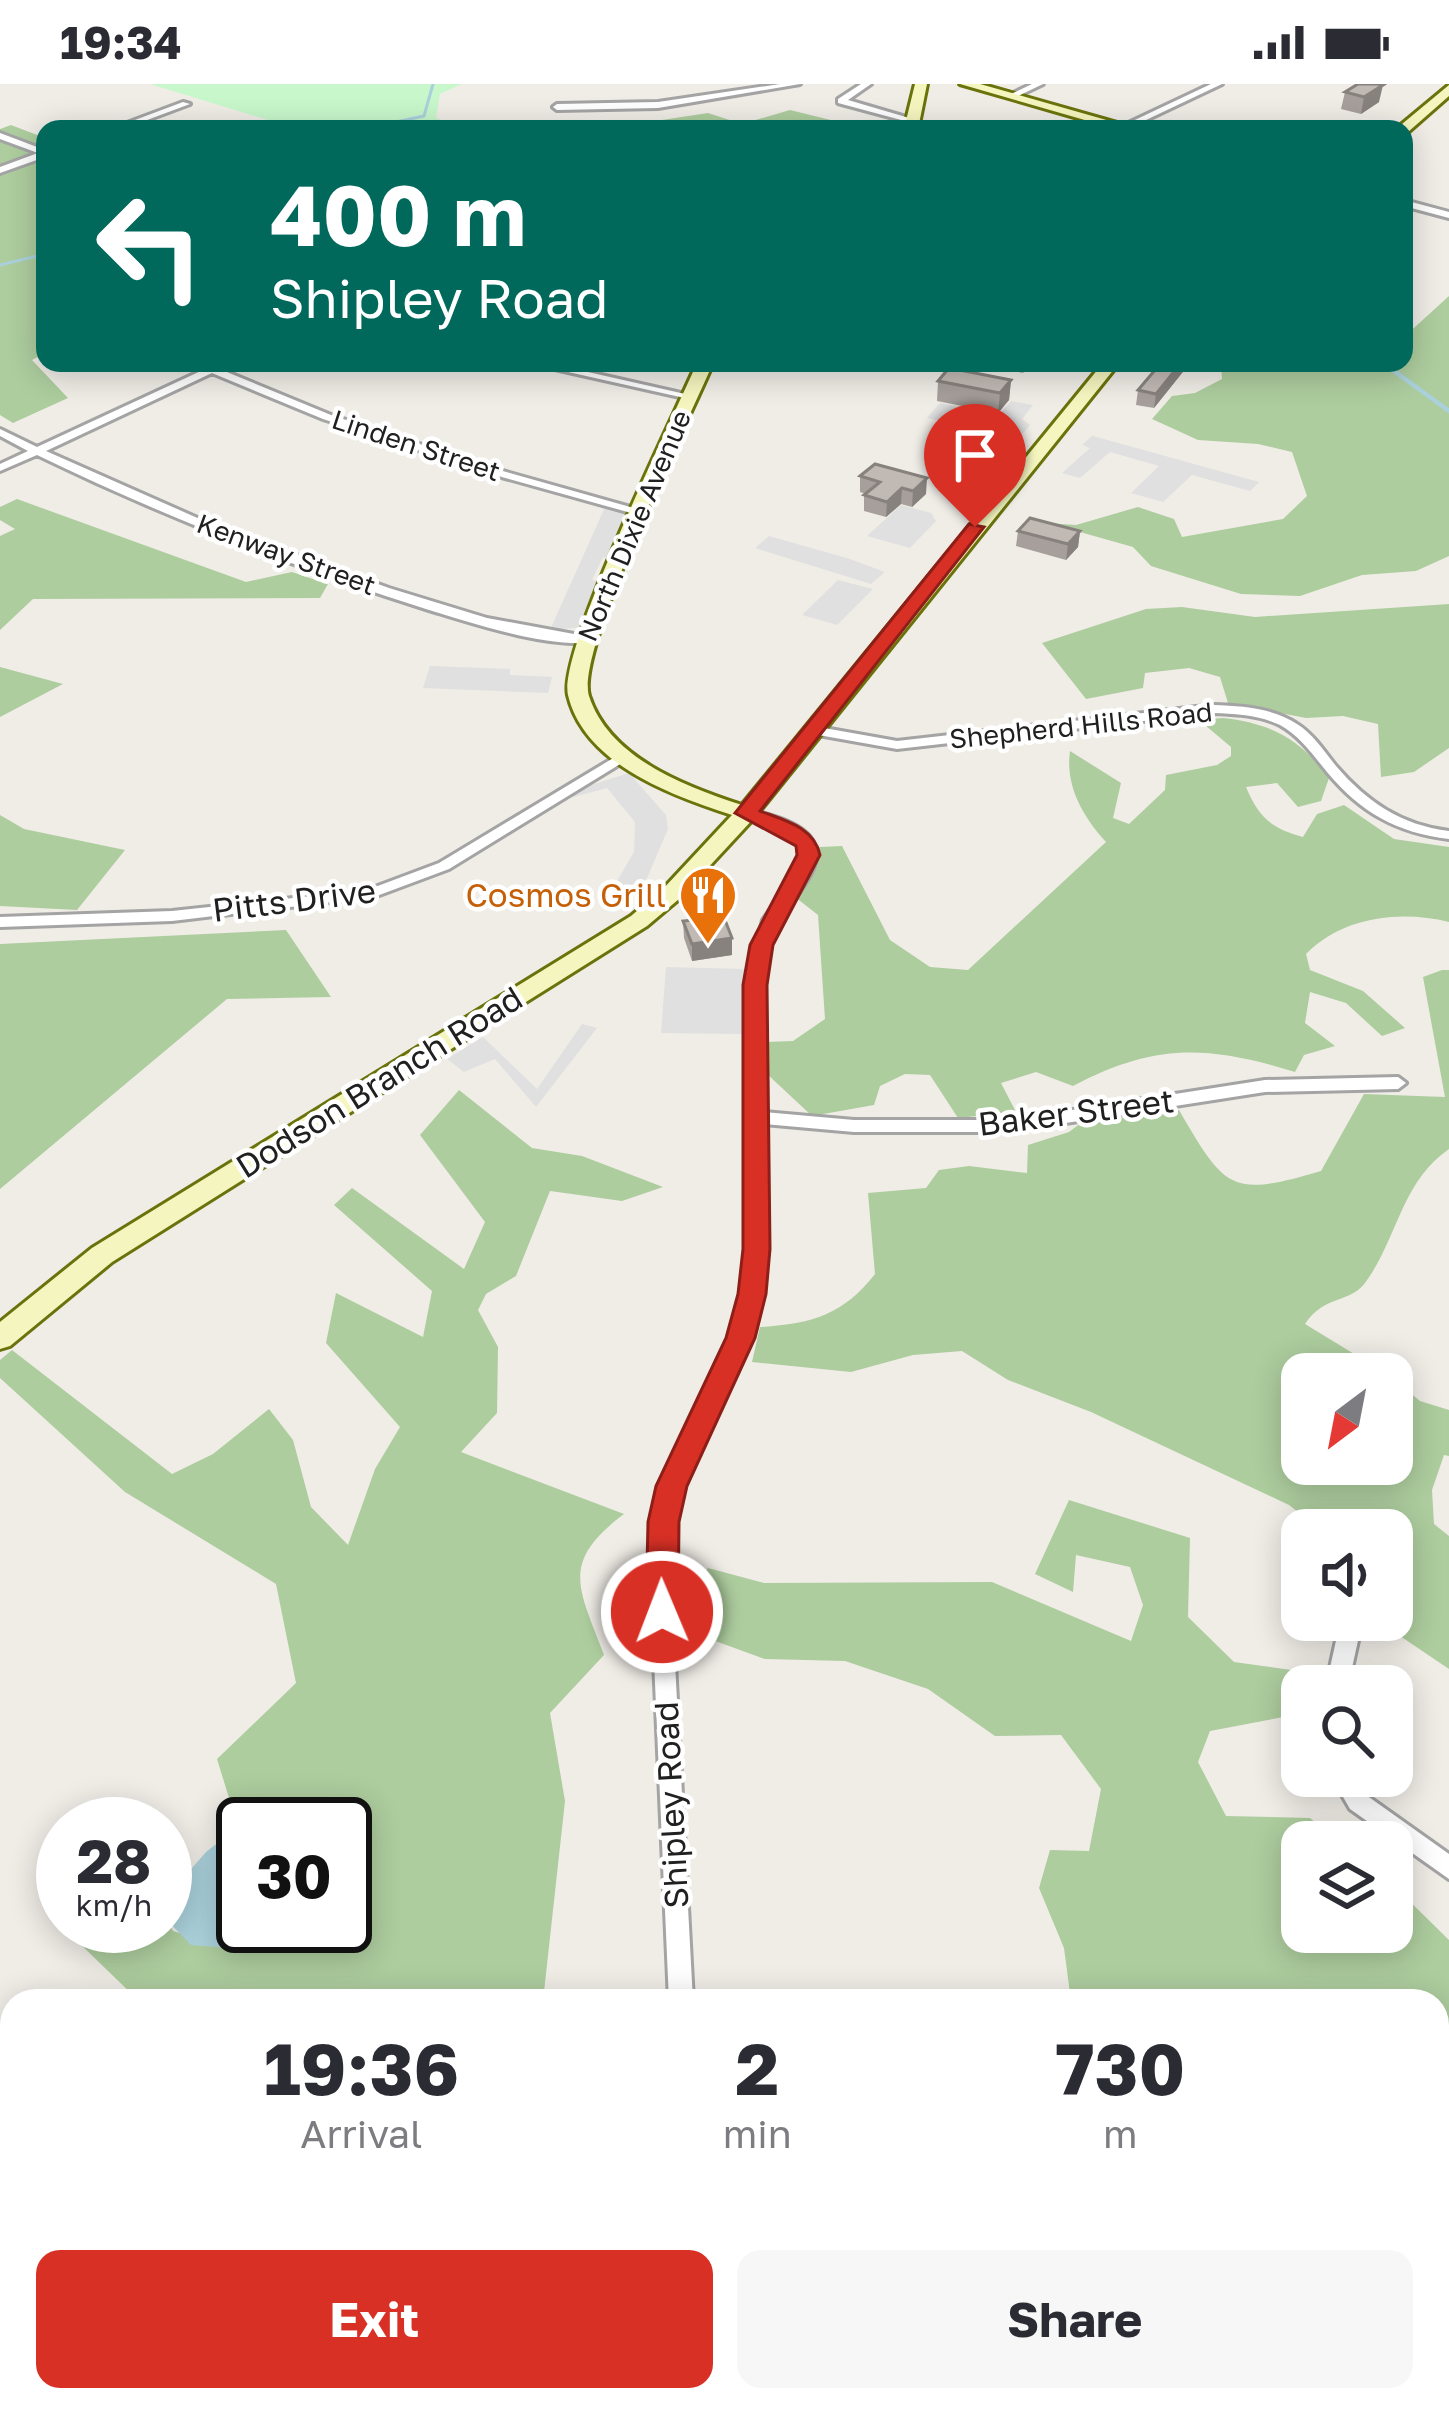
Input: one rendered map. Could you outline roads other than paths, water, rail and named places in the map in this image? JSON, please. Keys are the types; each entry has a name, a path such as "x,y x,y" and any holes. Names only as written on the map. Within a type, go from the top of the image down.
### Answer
{"main road":[{"path":"913,120 921,84"},
{"path":"966,84 1098,120"},
{"path":"1413,120 1449,89"},
{"name":"North Dixie Avenue","path":"701,372 585,640 576,685 582,708 625,755 672,789 746,813"},
{"name":"Dodson Branch Road","path":"0,1338 102,1255 639,921 671,894 746,813 1104,372"}],"street":[{"path":"557,107 658,105 796,84"},
{"path":"867,84 841,100 898,120"},
{"path":"1011,96 1039,84"},
{"path":"1144,120 1218,84"},
{"path":"141,120 186,104"},
{"path":"0,136 36,150"},
{"path":"0,170 36,156"},
{"path":"1413,204 1449,214"},
{"path":"0,468 207,372"},
{"name":"Linden Street","path":"216,372 327,417 512,477 642,512"},
{"path":"576,372 689,396"},
{"name":"Kenway Street","path":"0,432 128,495 415,602 520,631 585,640"},
{"name":"Shepherd Hills Road","path":"814,730 898,745 1214,709 1253,711 1288,723 1312,743 1367,809 1394,823 1449,835"},
{"name":"Pitts Drive","path":"0,922 172,916 369,894 444,866 625,755"},
{"name":"Shipley Road","path":"680,1989 660,1569 663,1522 671,1486 740,1338 752,1294 757,1249 755,985 761,945 808,855 806,843 789,830 746,813"},
{"name":"Baker Street","path":"754,1117 854,1126 1008,1126 1265,1086 1398,1083"},
{"path":"1355,1797 1449,1868"}],"water":[{"path":"216,1844 216,1947 192,1945 192,1868"}],"waterway":[{"path":"405,120 424,116 433,84"},
{"path":"0,265 36,256"},
{"path":"1395,372 1449,411"}],"place":[{"name":"Cosmos Grill","path":"708,946"}]}
